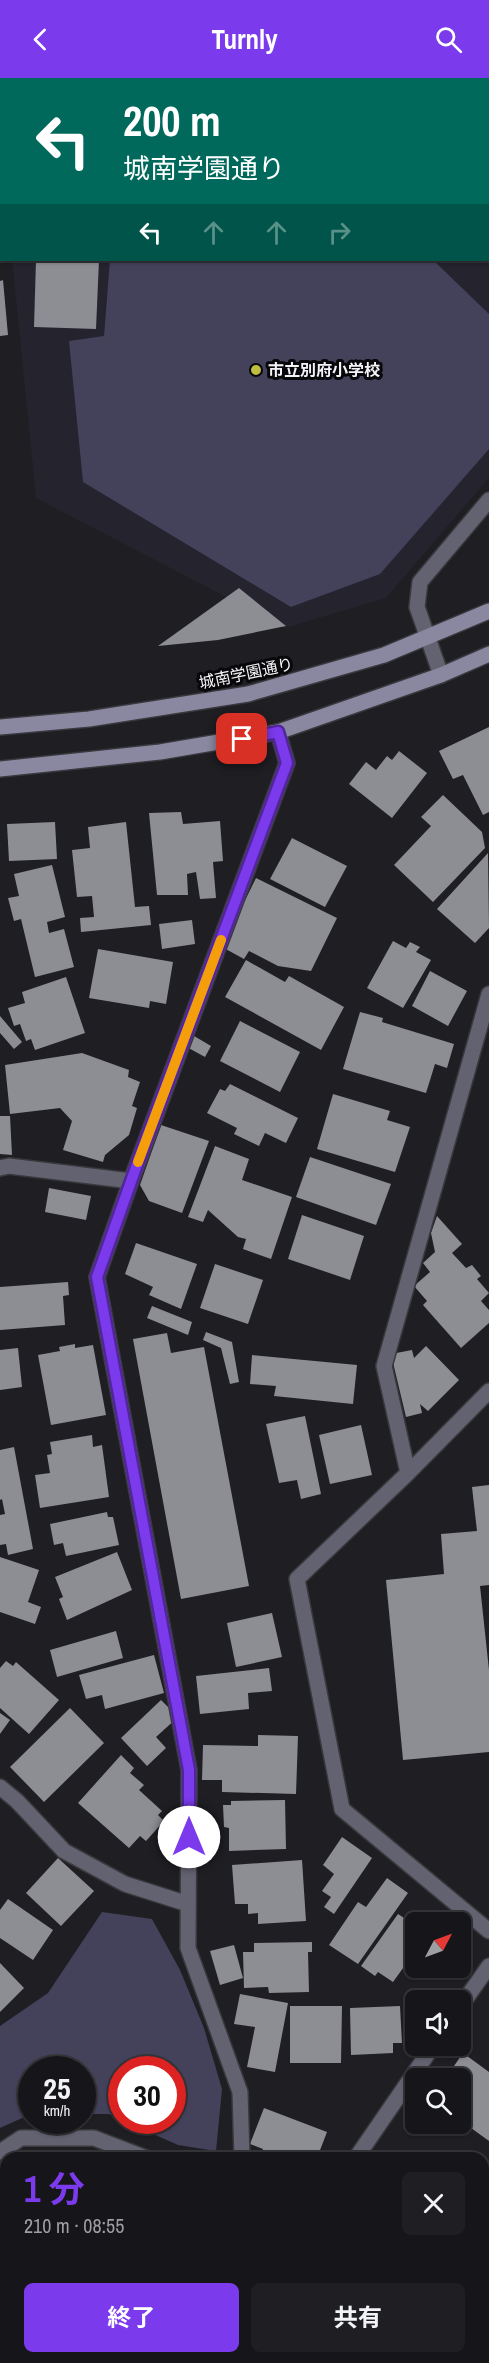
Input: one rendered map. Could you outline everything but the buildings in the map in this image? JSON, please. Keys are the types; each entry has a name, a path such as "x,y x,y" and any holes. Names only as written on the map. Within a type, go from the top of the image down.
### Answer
{"street":[{"path":"441,675 417,608 420,582 489,500"},
{"name":"城南学園通り","path":"0,727 89,719 248,694 384,655 489,611"},
{"path":"0,768 160,752 278,732 441,675 489,654"},
{"path":"242,2152 240,2092 188,1948 189,1770 97,1277 287,763 278,732"},
{"path":"408,1473 384,1366 489,994"},
{"path":"0,1168 9,1166 131,1181"},
{"path":"489,1391 408,1473 297,1579 342,1809 489,1931"},
{"path":"0,1787 64,1851 125,1884 188,1904"},
{"path":"471,1991 489,1966"},
{"path":"360,2152 427,2056"},
{"path":"0,2152 21,2138 94,2138 129,2152"}],"shaded area":[{"name":"市立別府小学校","path":"12,261 489,261 489,478 386,598 285,628 36,498"},
{"name":"市立別府小学校","path":"110,261 434,261 489,314 489,449 380,574 291,607 83,482 69,341 104,336"},
{"path":"102,1912 152,1919 180,1970 204,2028 222,2089 216,2151 178,2145 153,2134 186,2134 186,2056 108,2056 108,2114 96,2114 96,2056 18,2056 18,2120 0,2128 0,2026 48,1993"}],"slow traffic":[{"path":"138,1162 221,940"}],"place":[{"name":"市立別府小学校","path":"256,370"}],"route":[{"path":"189,1837 189,1770 97,1277 287,763 278,732 242,739"}]}
